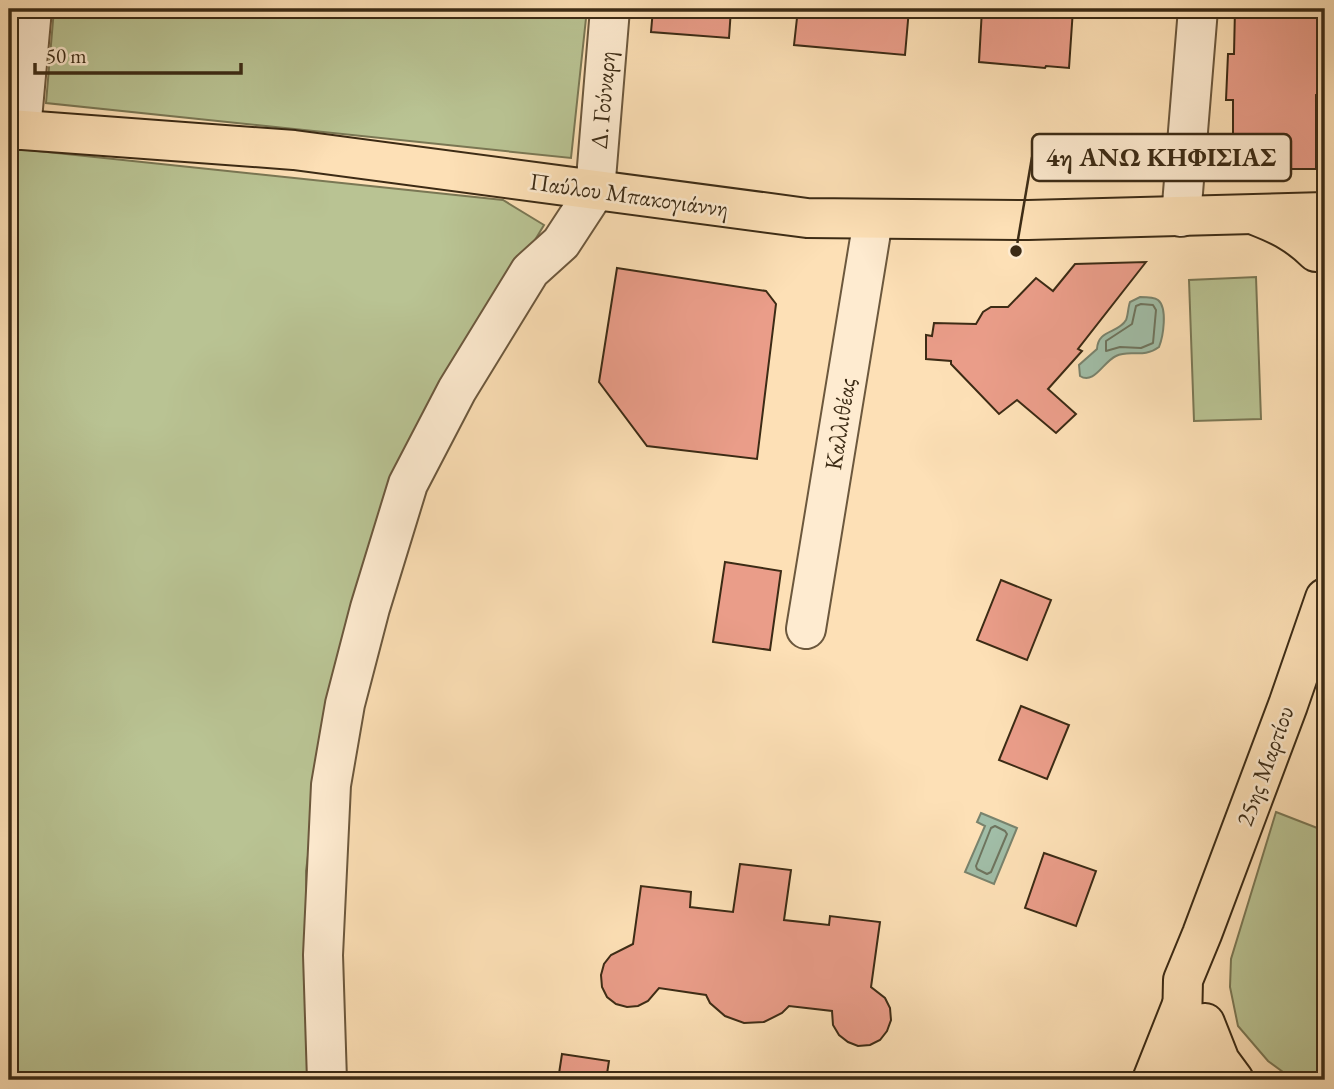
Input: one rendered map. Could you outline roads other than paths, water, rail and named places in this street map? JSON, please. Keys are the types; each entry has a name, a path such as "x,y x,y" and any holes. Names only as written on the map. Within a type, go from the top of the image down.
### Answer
{"main road":[{"name":"Παύλου Μπακογιάννη","path":"15,129 294,150 807,218 1028,220 1325,214"},
{"path":"1321,261 1312,241 1318,222 1325,214"},
{"name":"Παύλου Μπακογιάννη","path":"1251,215 1288,229 1304,240 1321,261"},
{"name":"25ης Μαρτίου","path":"1206,1067 1182,1026 1183,980 1288,705 1325,598"},
{"name":"25ης Μαρτίου","path":"1202,934 1198,982 1206,1067"},
{"path":"1153,1080 1181,1007"}],"street":[{"path":"15,129 32,9"},
{"name":"Δ. Γούναρη","path":"595,191 610,9"},
{"path":"1181,217 1198,9"},
{"path":"327,1080 323,955 331,785 345,704 370,608 408,484 457,390 530,271 561,243 595,191"},
{"name":"Καλλιθέας","path":"806,629 873,220"},
{"path":"1153,1080 1172,1062 1206,1067"}],"water":[{"path":"1140,297 1158,300 1163,309 1164,323 1159,347 1148,352 1121,354 1111,359 1090,378 1080,376 1079,365 1097,349 1101,338 1122,324 1127,318 1130,302"},
{"path":"981,813 1017,828 994,884 965,872 985,826 977,822"}],"place":[{"name":"4η ΑΝΩ ΚΗΦΙΣΙΑΣ","path":"1016,251"}]}
